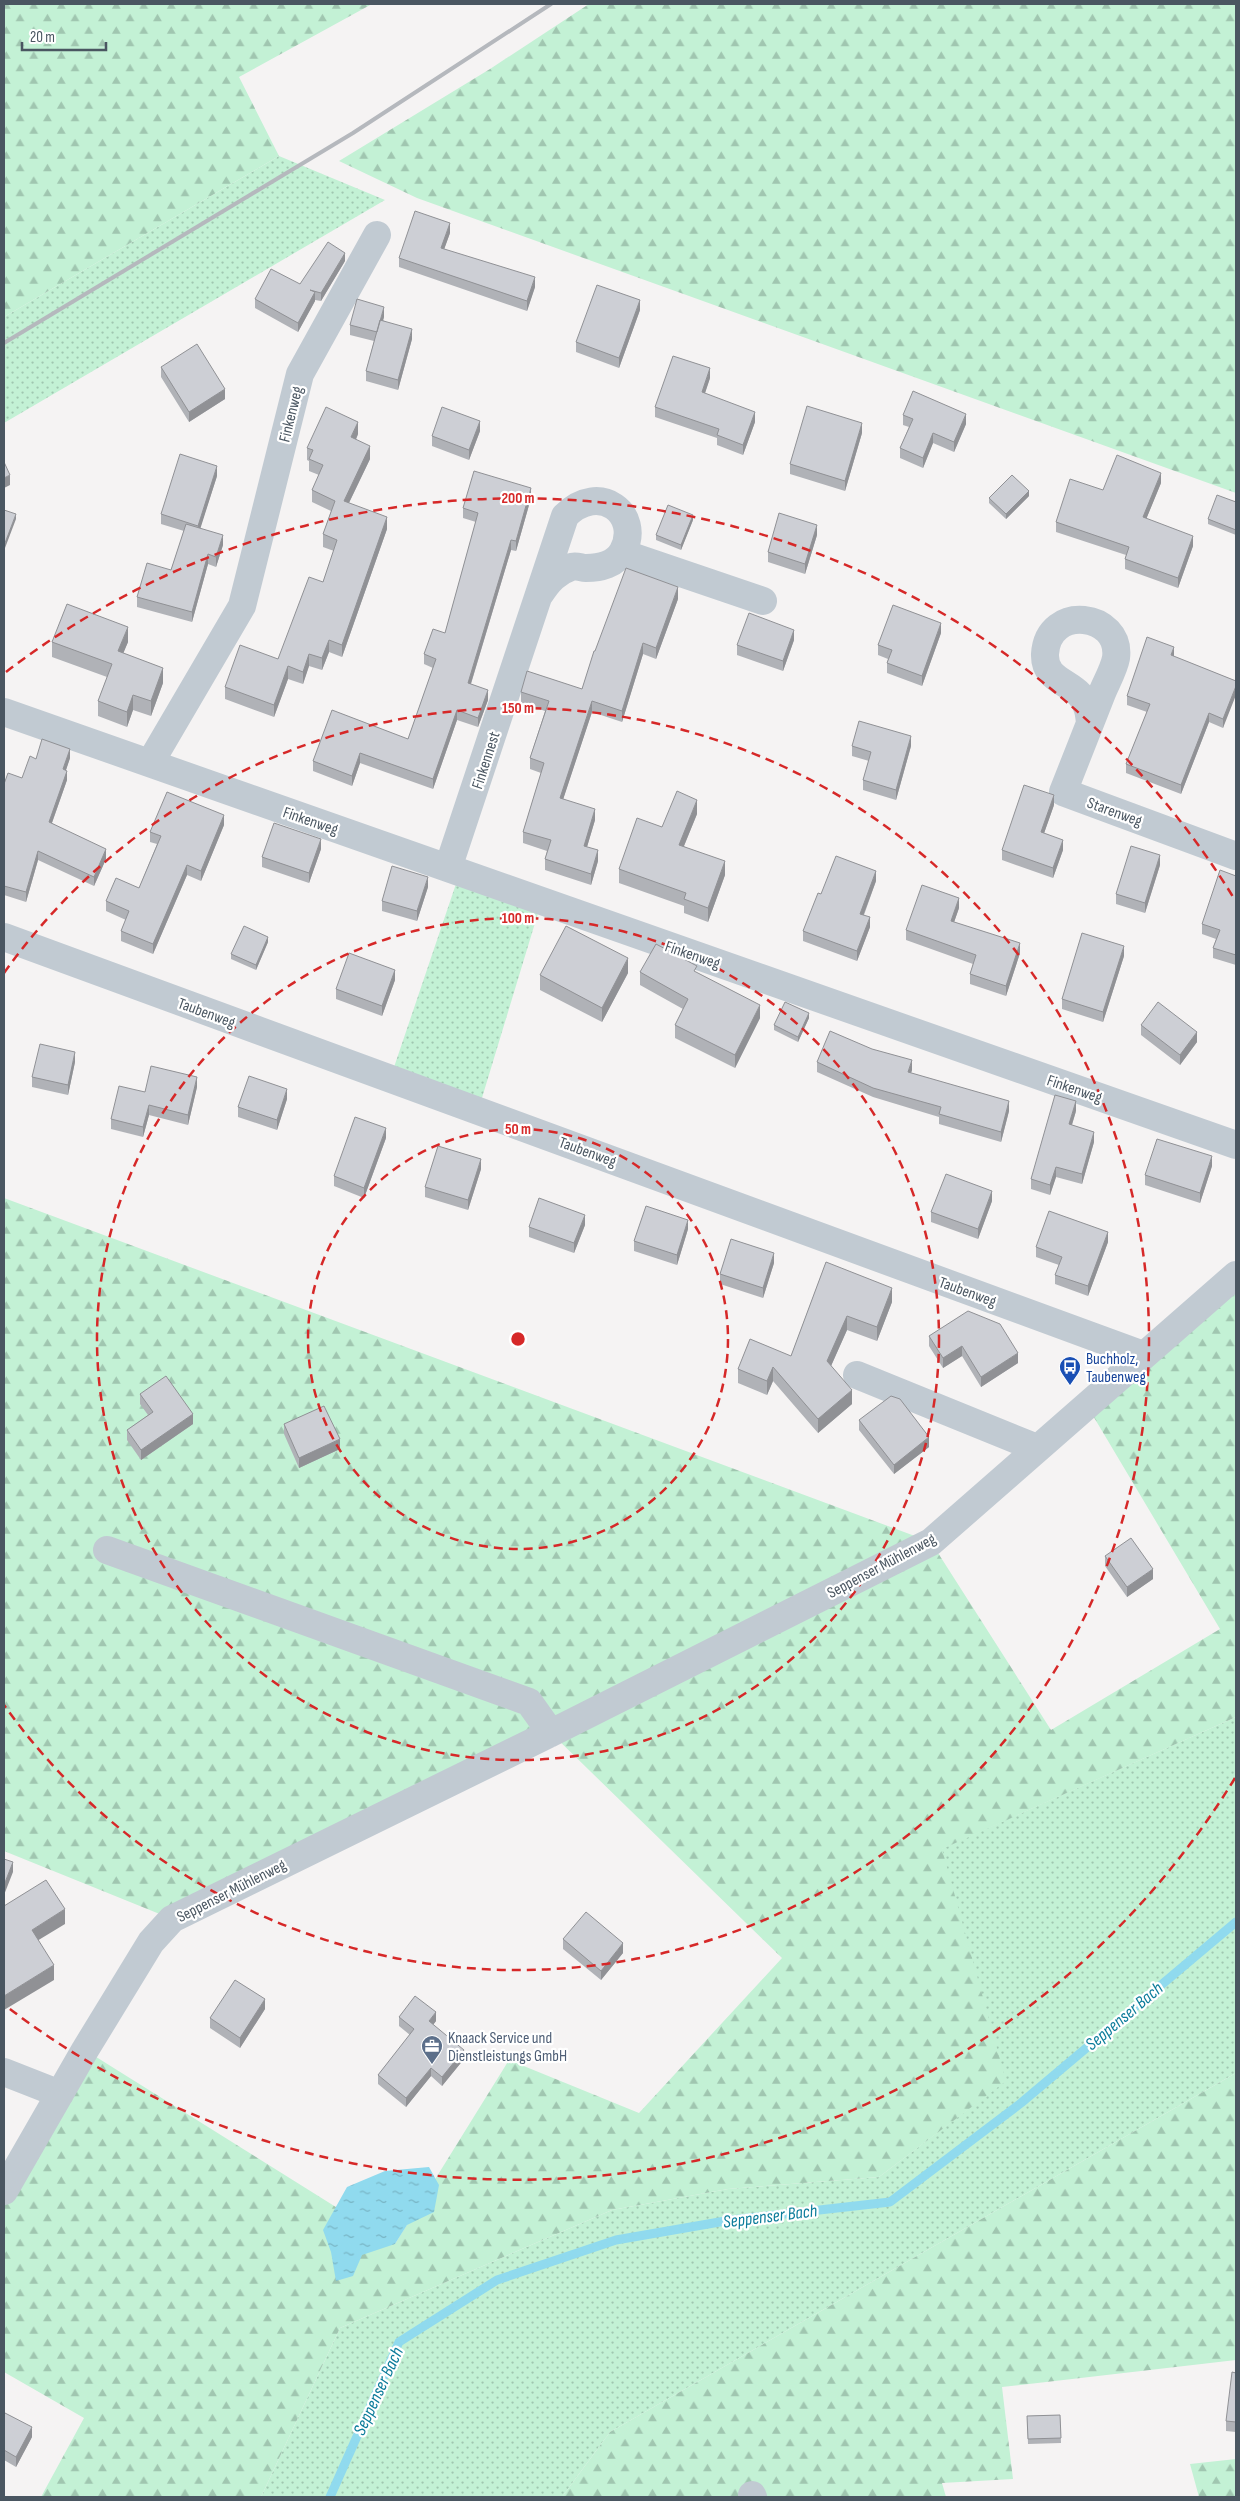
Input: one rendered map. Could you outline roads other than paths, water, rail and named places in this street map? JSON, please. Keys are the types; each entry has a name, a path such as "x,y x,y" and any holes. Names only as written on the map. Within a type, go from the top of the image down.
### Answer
{"street":[{"name":"Finkenweg","path":"150,763 242,606 300,374 377,235"},
{"name":"Finkennest","path":"448,868 565,516 575,506 588,500 601,501 614,506 623,516 628,528 627,542 622,553 614,561 603,566 586,568 574,566 560,572 550,580 540,594"},
{"path":"622,553 763,600"},
{"name":"Finkenweg","path":"4,712 1236,1144"},
{"name":"Starenweg","path":"1090,723 1063,792 1236,856"},
{"name":"Taubenweg","path":"4,937 1143,1355"},
{"name":"Seppenser Mühlenweg","path":"4,2190 152,1942 172,1919 551,1733 931,1542 1236,1275"},
{"path":"857,1375 1037,1448"},
{"path":"107,1550 529,1702 551,1733"},
{"path":"4,2072 60,2094"}],"water":[{"path":"429,2167 439,2185 434,2212 407,2225 395,2244 362,2255 353,2276 336,2281 331,2252 323,2230 347,2187 385,2171"}],"waterway":[{"name":"Seppenser Bach","path":"330,2497 399,2342 497,2280 616,2240 731,2220 890,2202 1021,2103 1236,1922"}],"railway":[{"path":"4,343 353,133 551,4"}],"place":[{"name":"Buchholz, Taubenweg","path":"1070,1386"},
{"name":"Knaack Service und Dienstleistungs GmbH","path":"432,2065"}]}
